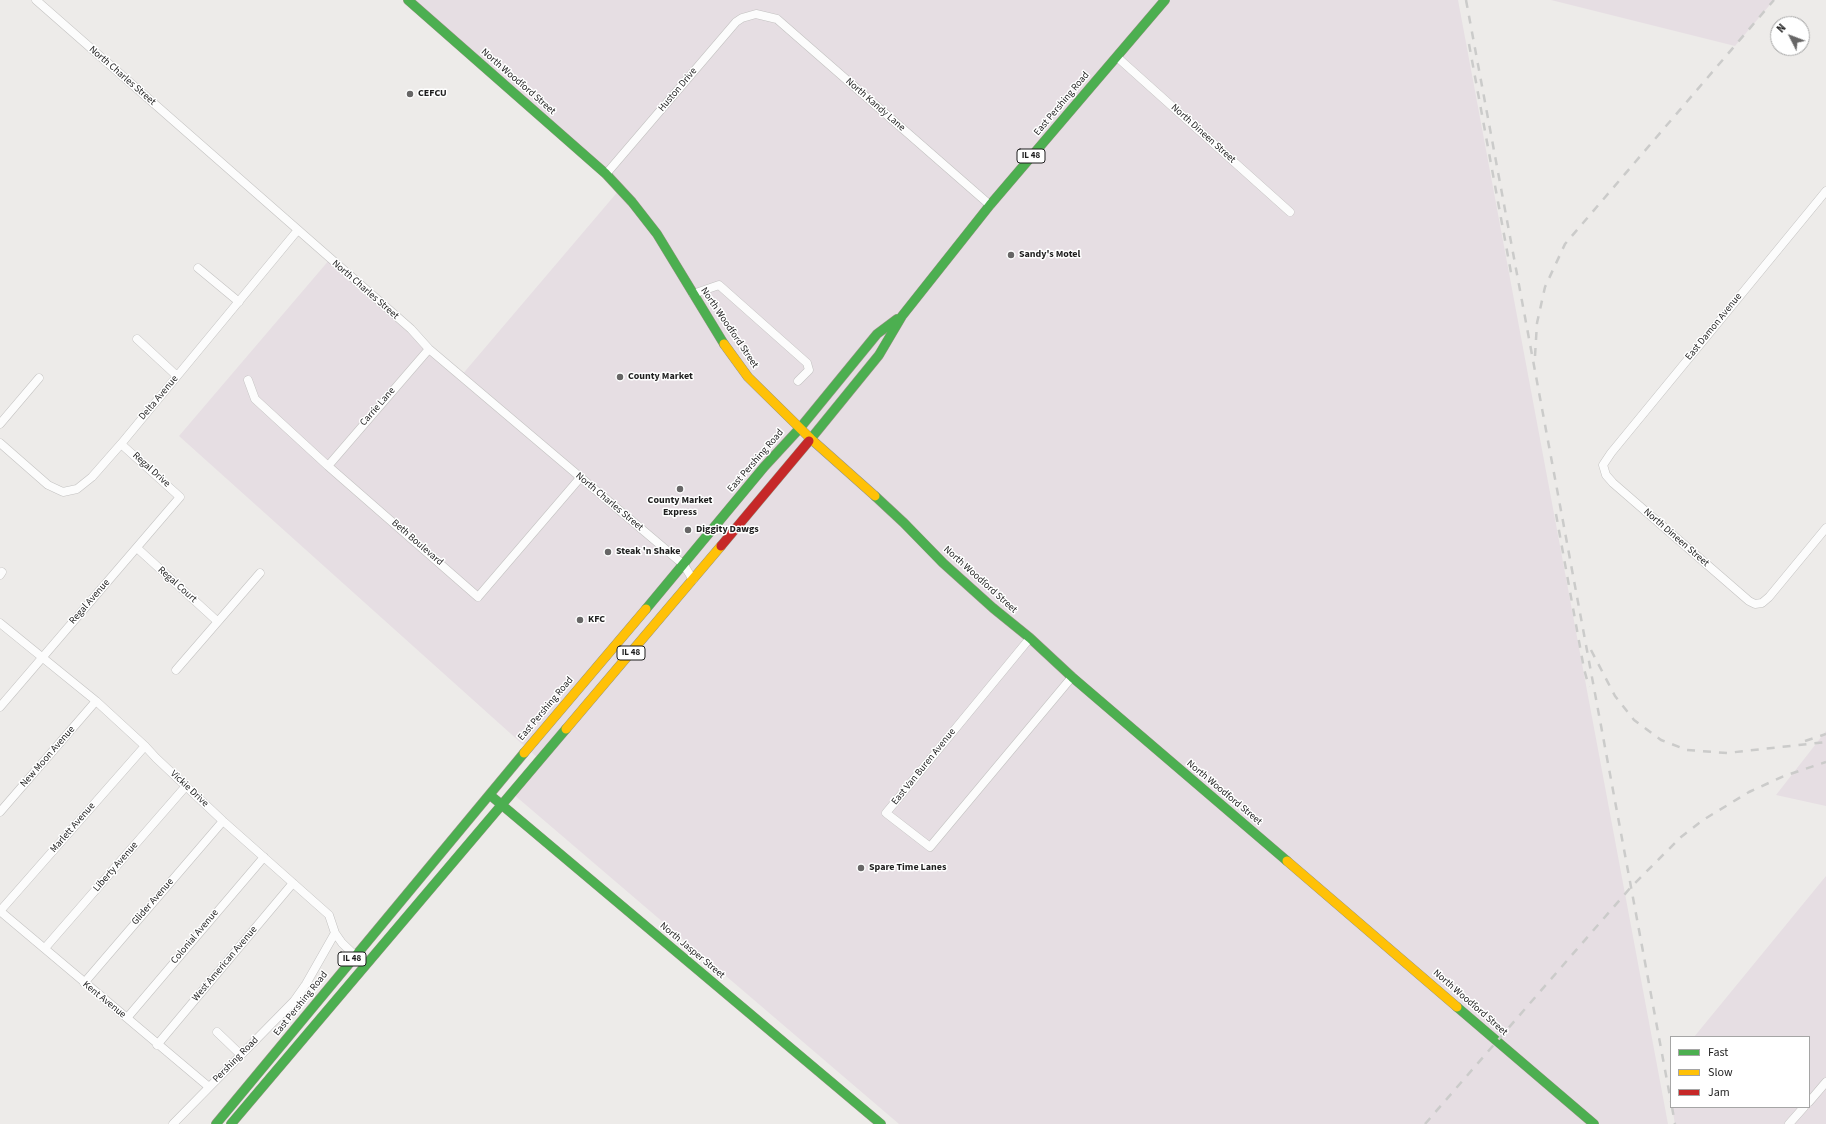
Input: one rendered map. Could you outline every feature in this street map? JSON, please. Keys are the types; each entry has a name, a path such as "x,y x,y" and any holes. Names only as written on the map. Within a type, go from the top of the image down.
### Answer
{"main road":[{"name":"North Woodford Street","path":"408,0 606,174 632,202 657,234 692,294 748,377 811,439 904,523 948,568 993,608 1030,638 1072,678 1594,1124"},
{"name":"East Pershing Road","path":"231,1124 811,439 879,355 902,316 990,205 1165,0"},
{"name":"East Pershing Road","path":"216,1124 355,955 597,665 684,565 764,467 800,428 877,334 902,316"},
{"name":"North Jasper Street","path":"490,794 880,1124"}],"street":[{"name":"North Charles Street","path":"36,0 297,231 411,329 428,349 684,565 693,580"},
{"name":"Huston Drive","path":"606,174 732,27 742,18 756,14"},
{"name":"North Kandy Lane","path":"756,14 777,19 990,205"},
{"name":"North Dineen Street","path":"1116,57 1290,212"},
{"name":"East Damon Avenue","path":"1603,465 1611,453 1826,191"},
{"name":"Delta Avenue","path":"0,444 48,485 64,492 76,489 92,477 121,444 240,302 297,231"},
{"path":"198,268 240,302"},
{"path":"692,294 719,285 807,363 808,370 798,381"},
{"path":"137,339 177,376"},
{"name":"Carrie Lane","path":"328,466 428,349"},
{"path":"0,424 39,378"},
{"name":"Beth Boulevard","path":"248,380 255,399 328,466 478,597 580,478"},
{"name":"Regal Drive","path":"121,444 180,497"},
{"name":"North Dineen Street","path":"1603,465 1606,475 1613,483 1748,601 1755,604 1762,602 1769,597 1826,528"},
{"name":"Regal Avenue","path":"0,707 180,497"},
{"name":"Regal Court","path":"137,548 217,621"},
{"path":"176,670 260,573"},
{"name":"Vickie Drive","path":"0,623 96,701 223,821 329,915 335,933 342,943 365,965"},
{"name":"East Van Buren Avenue","path":"1030,638 886,813 930,847 1072,678"},
{"name":"New Moon Avenue","path":"0,812 96,701"},
{"name":"Marlett Avenue","path":"0,911 145,746"},
{"name":"Liberty Avenue","path":"45,948 186,786"},
{"name":"Glider Avenue","path":"84,983 223,821"},
{"name":"Colonial Avenue","path":"126,1018 264,857"},
{"name":"West American Avenue","path":"157,1045 293,883"},
{"name":"Kent Avenue","path":"0,911 157,1045 209,1087"},
{"name":"Pershing Road","path":"173,1124 294,1001 306,984 335,933"},
{"path":"217,1032 241,1055"},
{"path":"1810,1101 1826,1082"},
{"path":"1789,1124 1803,1108"}],"shaded area":[{"path":"408,0 1458,0 1668,1124 899,1124 512,793 540,760 179,436 330,259 461,376 620,189"},
{"path":"1551,0 1774,0 1735,46"},
{"path":"1826,731 1826,806 1776,795"},
{"path":"1826,876 1826,1124 1675,1124 1672,1108 1810,1108 1810,1036 1695,1036"}],"railway":[{"path":"1466,0 1670,1097"},
{"path":"1535,356 1537,323 1545,287 1565,244 1774,0"},
{"path":"1469,44 1512,278"},
{"path":"1556,514 1584,669 1589,687"},
{"path":"1591,650 1615,696 1634,720 1661,740 1687,750 1727,753 1826,742"},
{"path":"1805,741 1826,734"},
{"path":"1425,1124 1631,887 1681,837 1703,820 1749,792 1784,776 1826,762"},
{"path":"1672,1108 1675,1124"}],"traffic: fast":[{"path":"408,0 606,174 632,202 657,234 724,344"},
{"path":"809,441 879,355 902,316 990,205 1165,0"},
{"path":"646,609 764,467 800,428 877,334 897,319"},
{"path":"875,496 943,563 993,608 1030,638 1072,677 1287,861"},
{"path":"231,1124 566,729"},
{"path":"216,1124 524,753"},
{"path":"490,795 881,1124"},
{"path":"1457,1007 1594,1124"}],"traffic: slow":[{"path":"724,344 748,377 811,439 875,496"},
{"path":"566,729 721,546"},
{"path":"524,753 646,609"},
{"path":"1287,861 1457,1007"}],"traffic: jam":[{"path":"721,546 809,441"}],"place":[{"name":"CEFCU","path":"410,94"},
{"name":"Sandy's Motel","path":"1011,255"},
{"name":"County Market","path":"620,377"},
{"name":"County Market Express","path":"680,489"},
{"name":"Diggity Dawgs","path":"688,530"},
{"name":"Steak 'n Shake","path":"608,552"},
{"name":"KFC","path":"580,620"},
{"name":"Spare Time Lanes","path":"861,868"}]}
